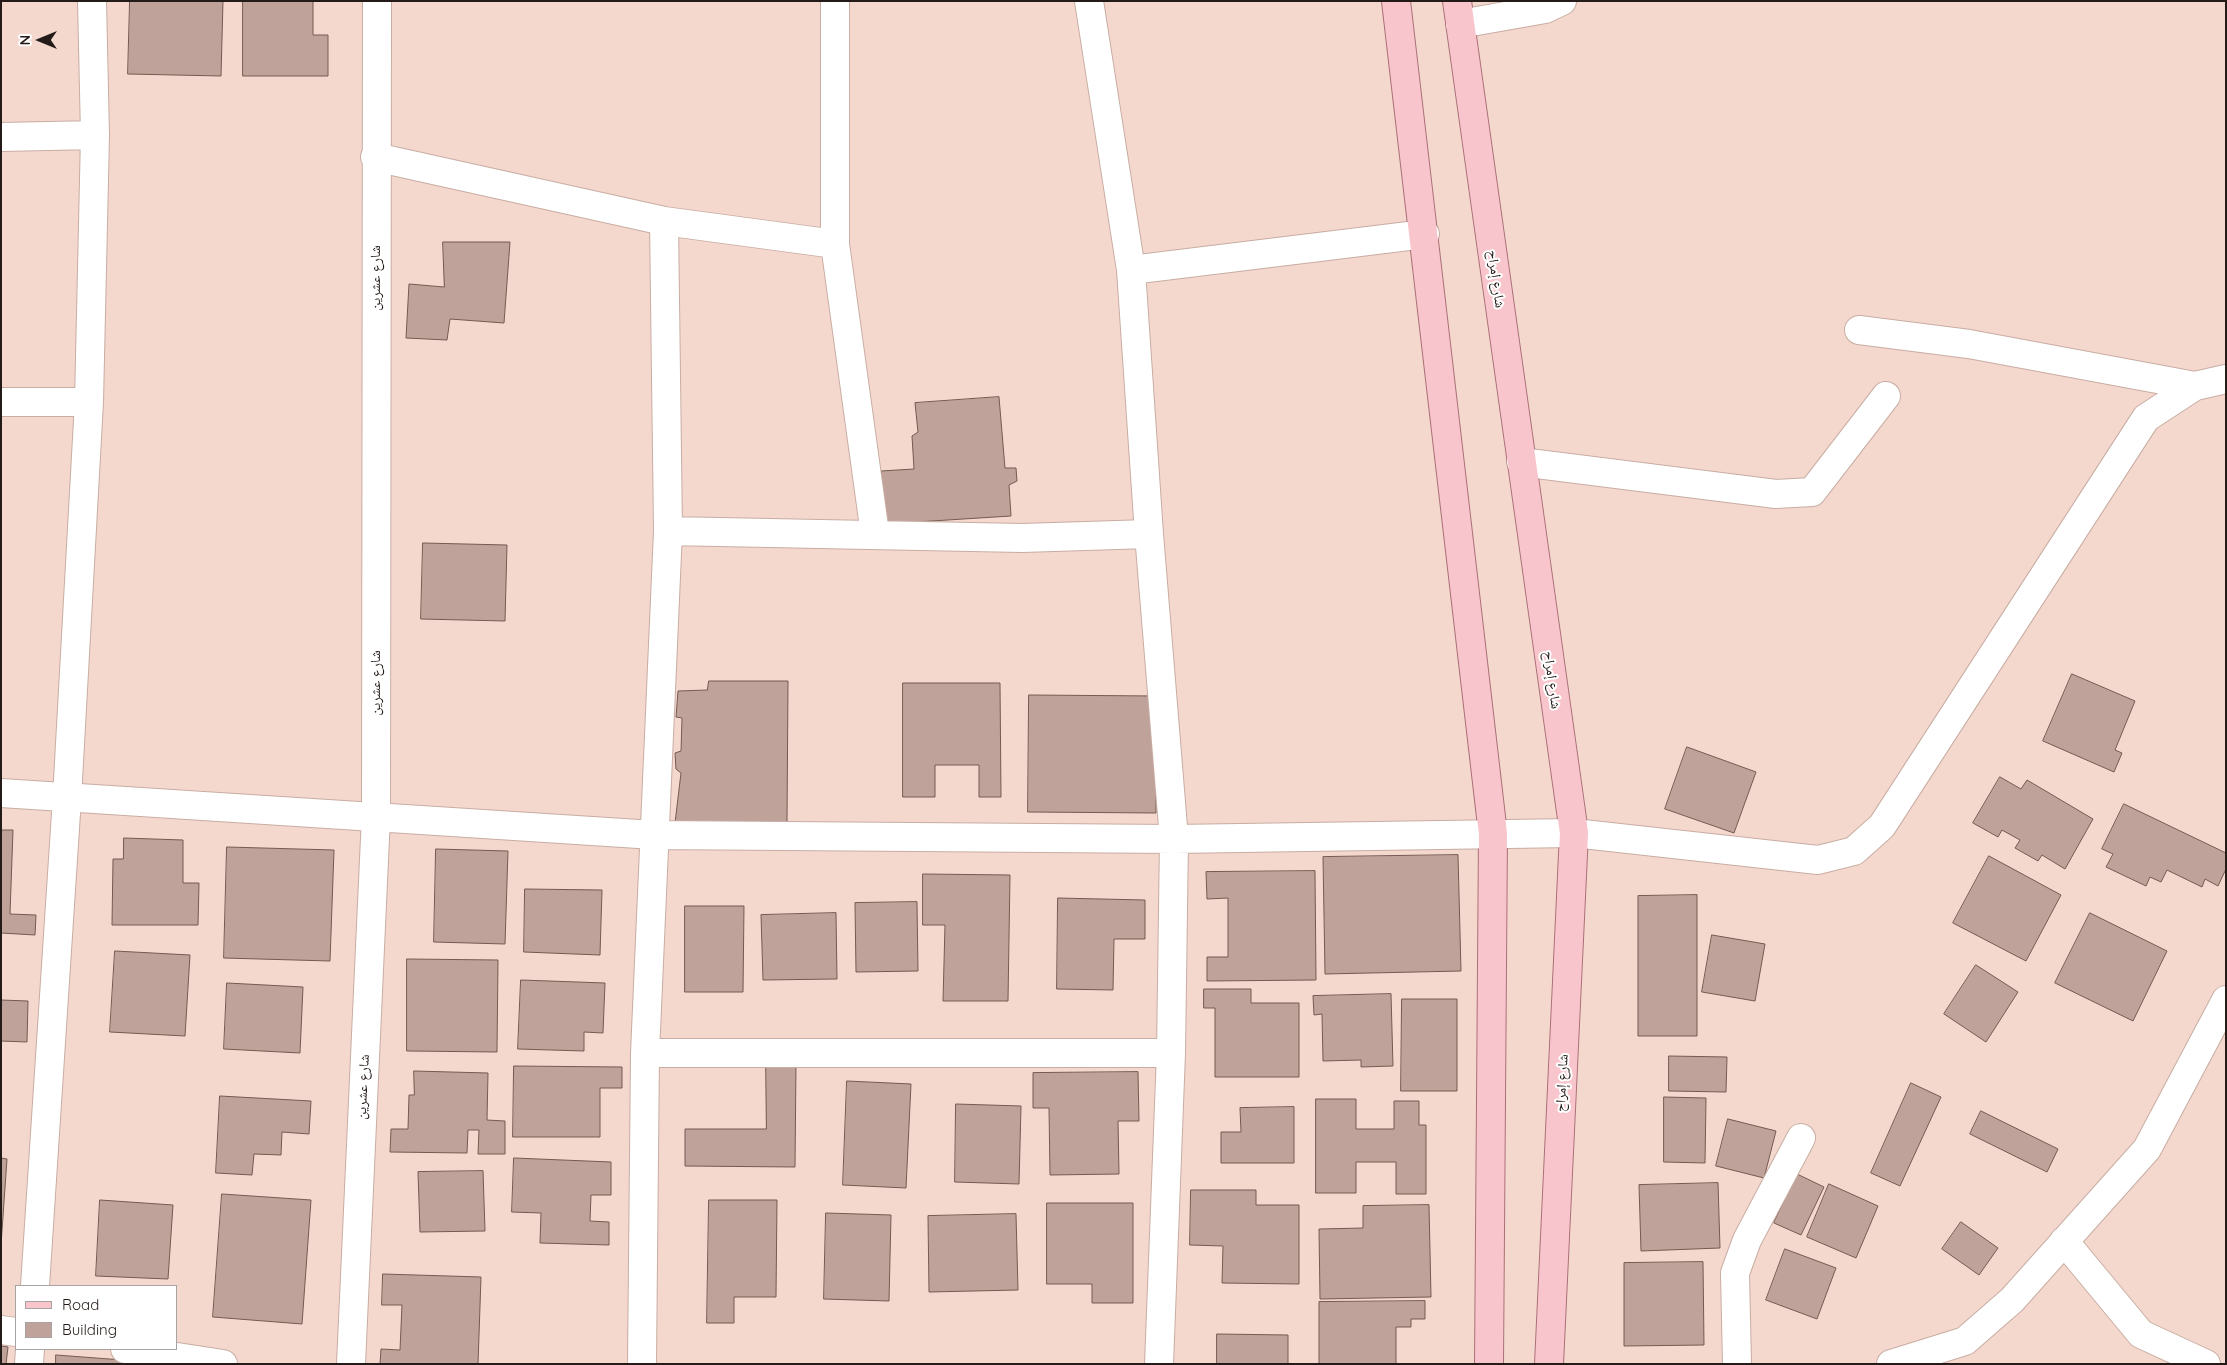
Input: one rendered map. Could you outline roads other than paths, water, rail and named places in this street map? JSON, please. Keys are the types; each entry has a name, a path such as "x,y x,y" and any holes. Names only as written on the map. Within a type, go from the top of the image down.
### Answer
{"main road":[{"path":"1396,1 1425,234 1493,834 1489,1364"},
{"name":"شارع إمراح","path":"1458,13 1574,833 1549,1364"}],"street":[{"path":"35,1285 67,798 89,402 95,135 92,1"},
{"name":"شارع عشرين","path":"350,1364 376,816 375,157 377,1"},
{"path":"835,1 834,244 875,534"},
{"path":"1088,1 1131,270 1149,534 1174,839 1171,1053 1159,1364"},
{"path":"1458,13 1545,9 1562,1"},
{"path":"1,137 95,135"},
{"path":"375,157 664,221 834,244"},
{"path":"642,1364 645,1053 668,531 664,221"},
{"path":"1131,270 1425,234"},
{"path":"1859,330 1969,344 2195,386"},
{"path":"1,793 654,835 1174,839 1574,833 1818,860 1854,850 1882,826 2146,418 2195,386 2226,379"},
{"path":"1521,462 1776,494 1812,492 1886,396"},
{"path":"1,402 89,402"},
{"path":"668,531 1022,538 1149,534"},
{"path":"1891,1364 1966,1341 2012,1300 2147,1149 2226,1000"},
{"path":"645,1053 1171,1053"},
{"path":"1737,1364 1735,1273 1747,1240 1801,1138"},
{"path":"2064,1241 2141,1334 2206,1364"},
{"path":"1,1330 15,1332"},
{"path":"29,1364 30,1350"},
{"path":"132,1350 223,1364"}]}
